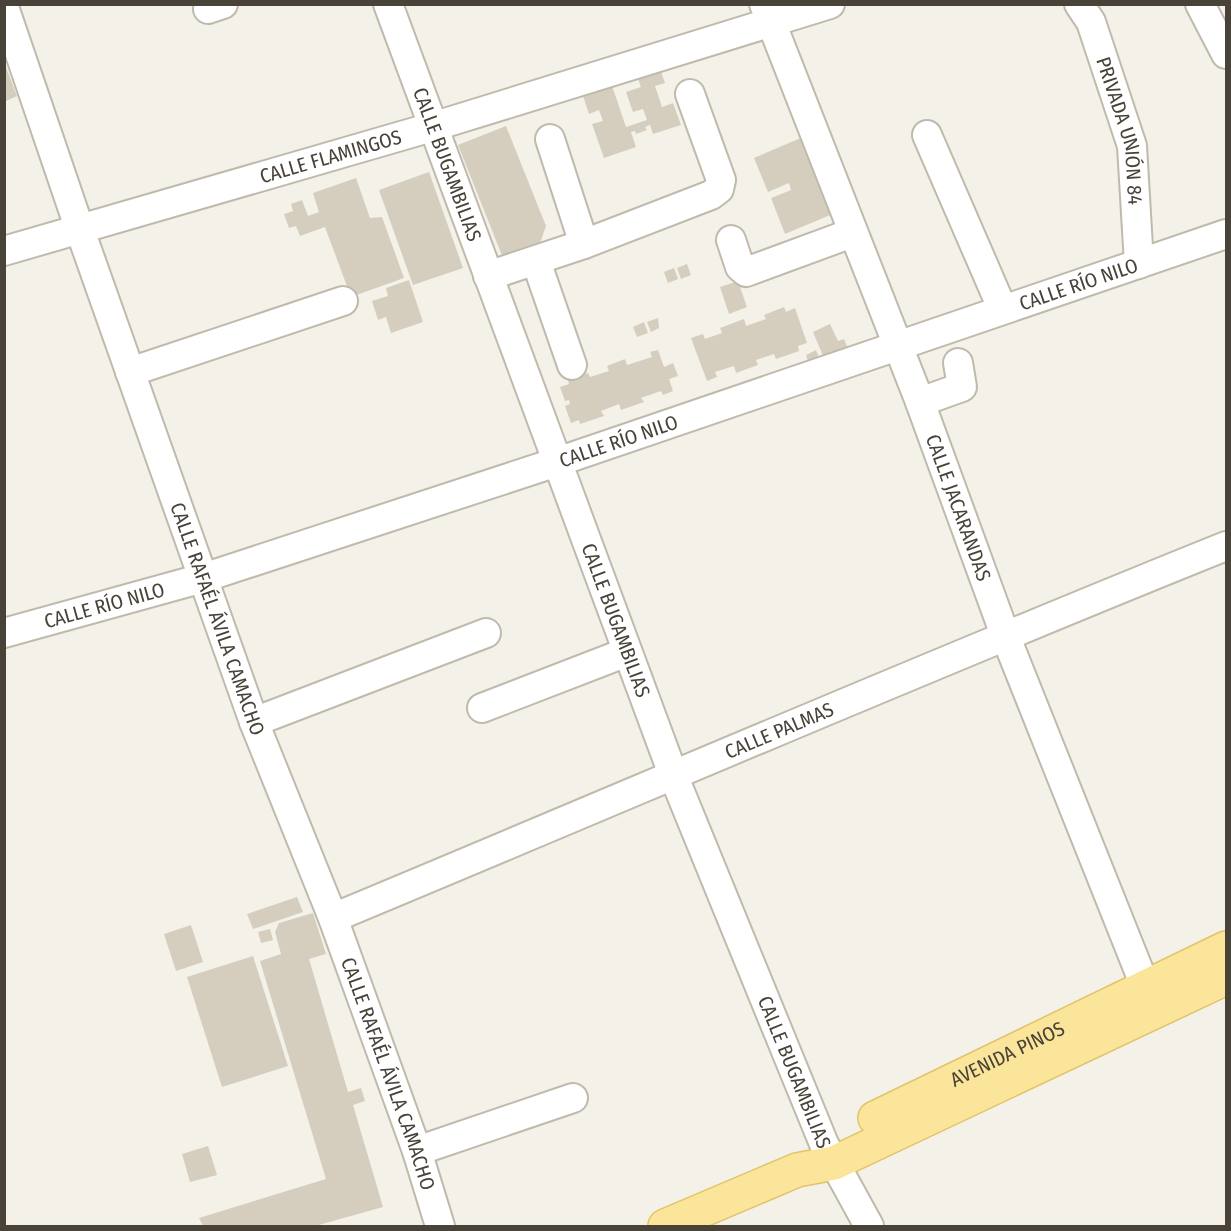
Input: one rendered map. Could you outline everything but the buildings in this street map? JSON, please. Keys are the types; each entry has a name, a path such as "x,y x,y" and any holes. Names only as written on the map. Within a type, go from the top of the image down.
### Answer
{"main road":[{"name":"AVENIDA PINOS","path":"665,1227 797,1170 1150,998 1227,948"},
{"name":"AVENIDA PINOS","path":"1150,998 1227,978"}],"street":[{"name":"CALLE BUGAMBILIAS","path":"388,4 674,777 829,1154 869,1227"},
{"name":"CALLE FLAMINGOS","path":"4,251 432,126 767,14 830,4"},
{"name":"PRIVADA UNIÓN 84","path":"1079,4 1091,22 1132,146 1139,264"},
{"path":"1200,4 1227,54"},
{"name":"CALLE RAFAÉL ÁVILA CAMACHO","path":"4,7 80,230 254,722 333,918 417,1151 440,1227"},
{"name":"CALLE JACARANDAS","path":"767,14 920,402 1005,634 1150,998"},
{"path":"488,276 584,244 711,195 718,189 721,180 690,94"},
{"path":"927,135 1002,308"},
{"path":"550,139 584,244"},
{"path":"731,240 741,267 746,272 852,233"},
{"name":"CALLE RÍO NILO","path":"4,633 203,578 556,462 1002,308 1227,234"},
{"path":"536,261 572,365"},
{"path":"130,372 343,301"},
{"path":"920,402 962,387 958,363"},
{"name":"CALLE PALMAS","path":"333,918 674,777 1005,634 1227,546"},
{"path":"254,722 486,633"},
{"path":"482,708 627,652"},
{"path":"417,1151 573,1098"}]}
